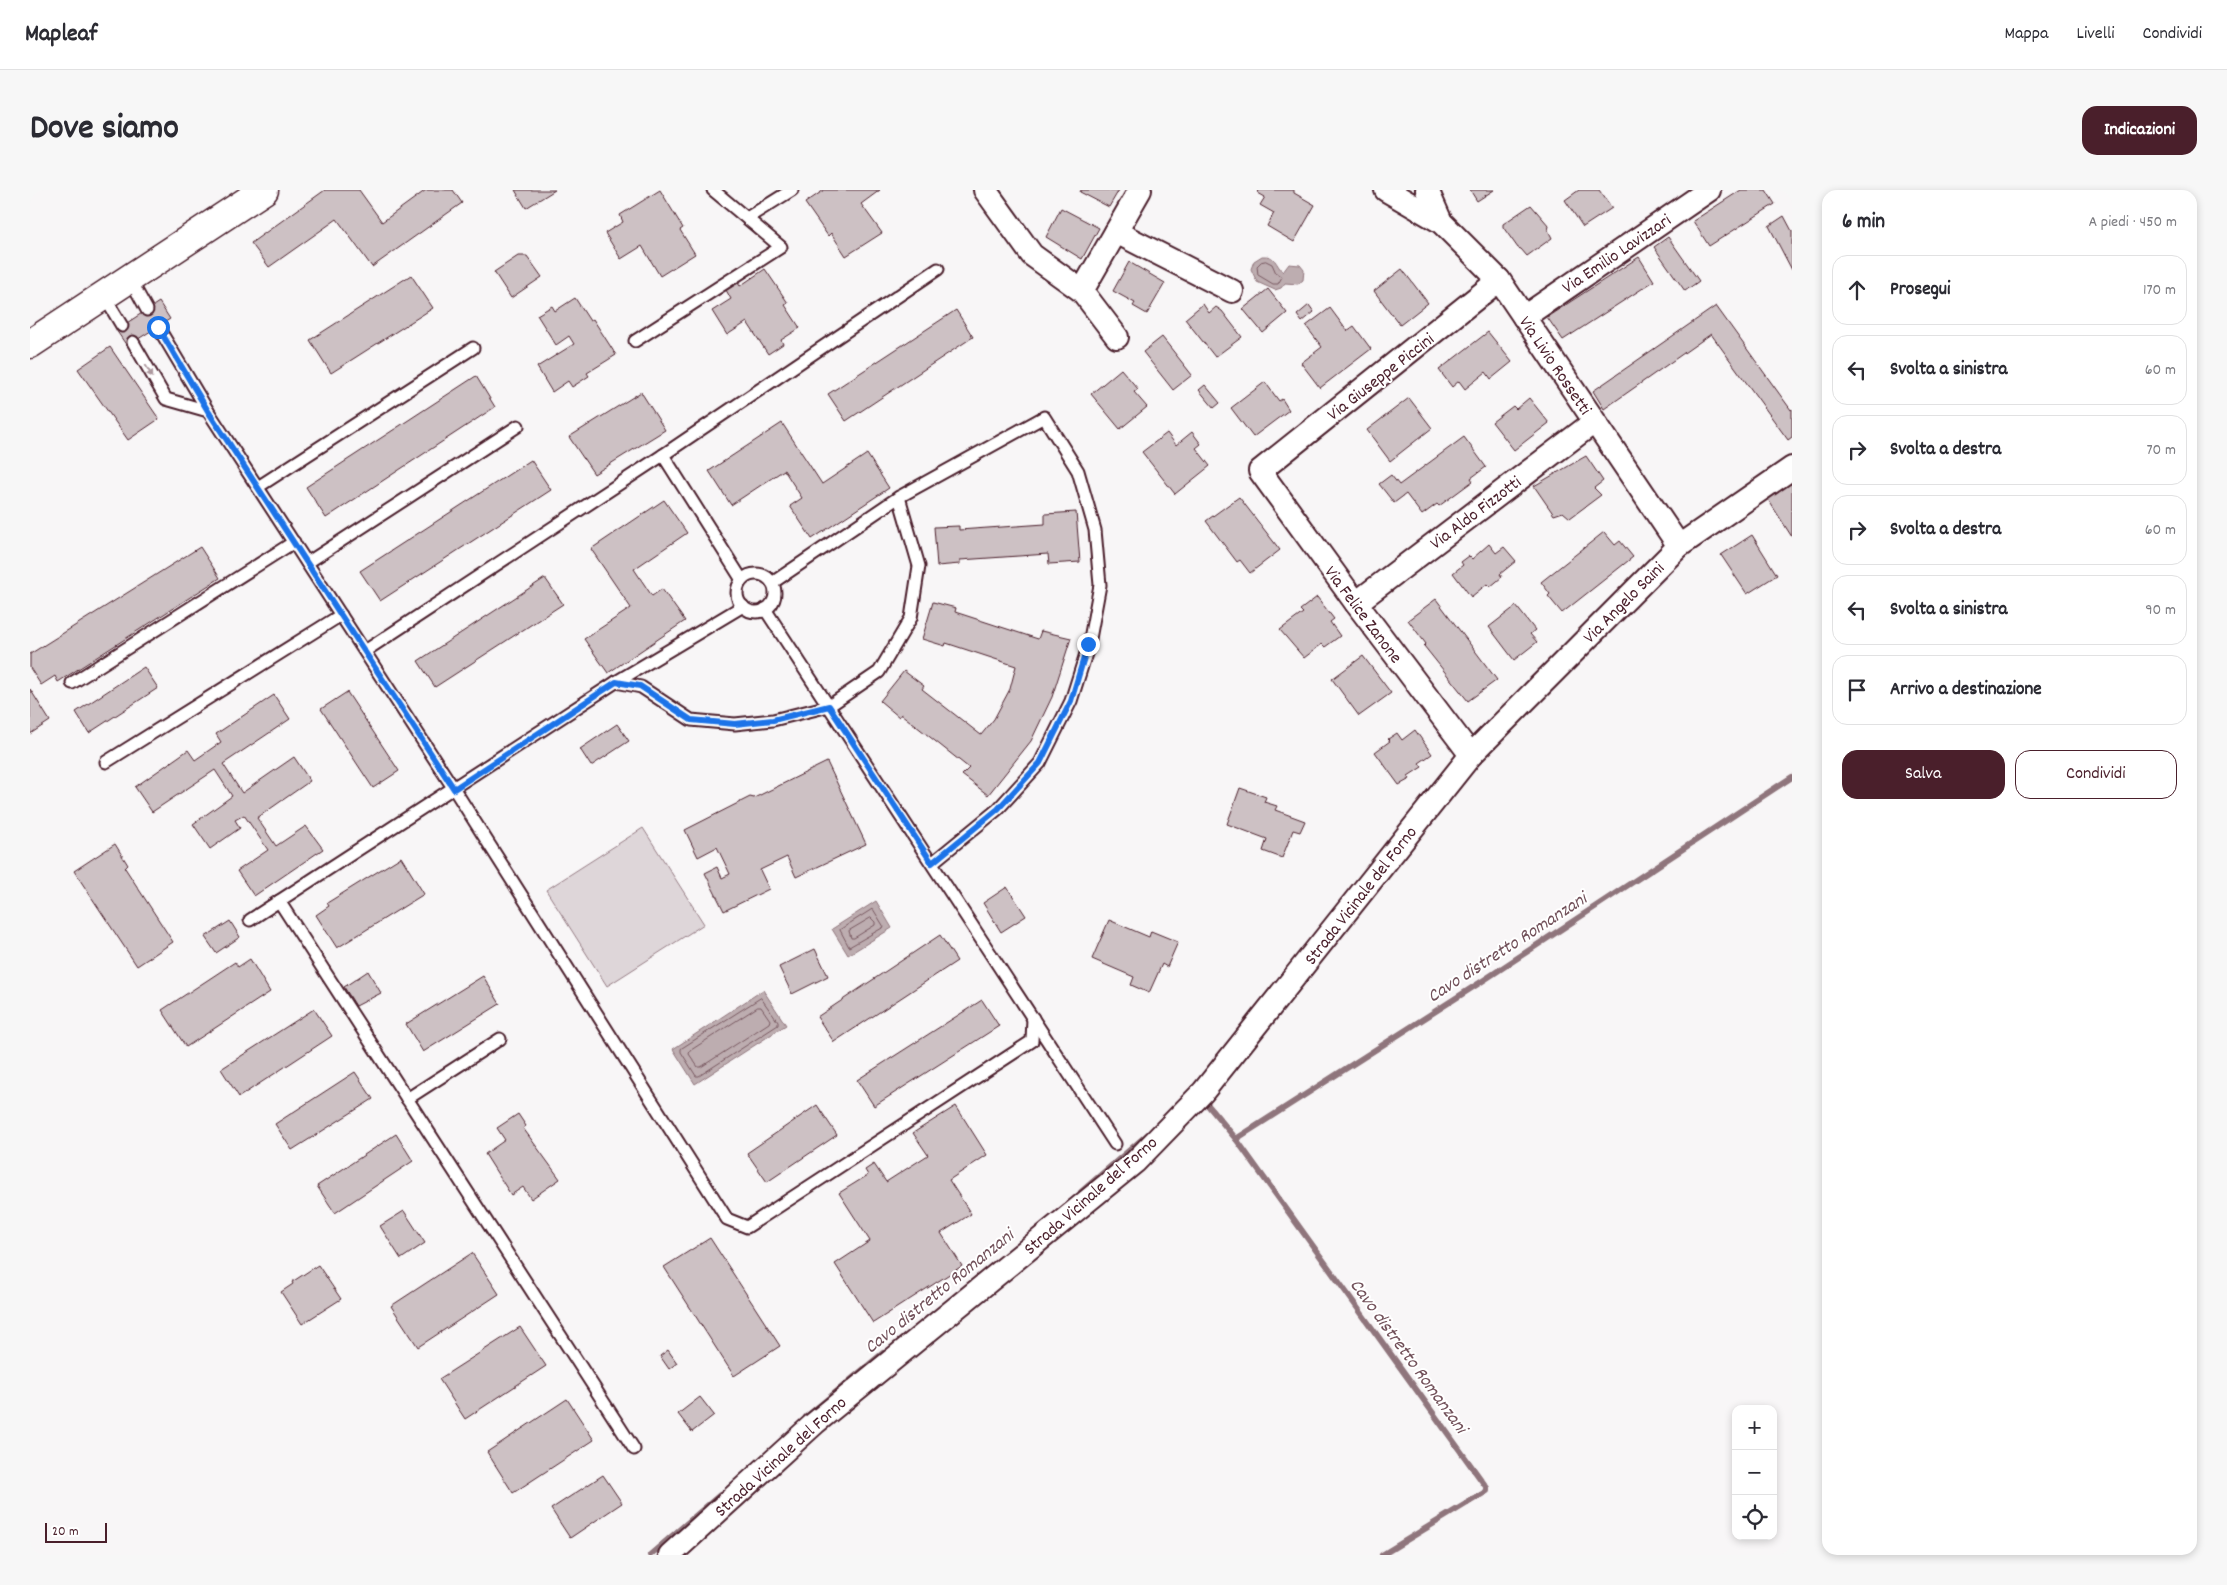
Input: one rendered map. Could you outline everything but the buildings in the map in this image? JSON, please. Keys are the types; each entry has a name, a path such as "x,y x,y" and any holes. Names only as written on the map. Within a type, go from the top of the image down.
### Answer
{"main road":[{"path":"30,344 264,190"}],"street":[{"path":"985,190 1032,255 1082,291 1117,337"},
{"path":"1082,291 1140,190"},
{"path":"1386,190 1441,222"},
{"name":"Via Livio Rossetti","path":"1427,190 1441,222 1499,280 1679,546"},
{"name":"Via Emilio Lavizzari","path":"1524,317 1709,190"},
{"path":"1116,232 1232,291"},
{"name":"Via Giuseppe Piccini","path":"1260,471 1499,280"},
{"name":"Via Aldo Fizzotti","path":"1356,603 1594,422"},
{"name":"Via Angelo Saini","path":"1471,755 1679,546 1792,468"},
{"name":"Via Felice Zanone","path":"1260,471 1356,603 1471,755"},
{"name":"Strada Vicinale del Forno","path":"670,1555 815,1423 1135,1162 1198,1097 1471,755"}],"lane":[{"path":"635,341 781,247 713,190"},
{"path":"747,218 792,190"},
{"path":"365,651 663,455 938,269"},
{"path":"130,279 147,310"},
{"path":"104,296 122,326"},
{"path":"158,327 208,411 454,789 727,1219 747,1227 1024,1047 1032,1041 1033,1018"},
{"path":"132,342 166,399 208,411"},
{"path":"258,487 473,348"},
{"path":"772,583 899,497 1044,417 1078,471 1095,530 1100,585 1088,644 1071,701 1040,763 998,809 932,863"},
{"path":"307,563 518,426"},
{"path":"663,455 742,580"},
{"path":"616,682 640,686 691,720 735,724 773,720 829,706 879,672 911,618 920,566 899,497"},
{"path":"72,683 294,542"},
{"path":"759,574 765,576 772,583 774,597 765,609 750,610 743,606 737,591 742,580 747,576 759,574"},
{"path":"250,920 616,682 743,606"},
{"path":"765,609 1116,1144"},
{"path":"106,762 341,615"},
{"path":"279,901 634,1449"},
{"path":"408,1099 500,1039"}],"shaded area":[{"path":"643,828 704,924 607,986 546,890"}],"water":[{"path":"1262,256 1273,259 1283,272 1289,264 1300,265 1304,270 1303,280 1298,284 1285,283 1281,288 1275,290 1257,282 1251,269 1254,261"},
{"path":"876,901 892,928 848,955 832,929"},
{"path":"763,990 786,1025 695,1084 673,1049"}],"waterway":[{"name":"Cavo distretto Romanzani","path":"1382,1555 1487,1491 1487,1488 1236,1139 1481,982 1792,777"},
{"name":"Cavo distretto Romanzani","path":"1202,1098 1236,1139"},
{"name":"Cavo distretto Romanzani","path":"1081,1192 1147,1135"},
{"name":"Cavo distretto Romanzani","path":"806,1417 883,1353"},
{"name":"Cavo distretto Romanzani","path":"650,1555 721,1494"}],"route":[{"path":"158,327 208,411 454,789 616,682 640,686 691,720 735,724 773,720 829,706 932,863 998,809 1040,763 1071,701 1088,644"}]}
